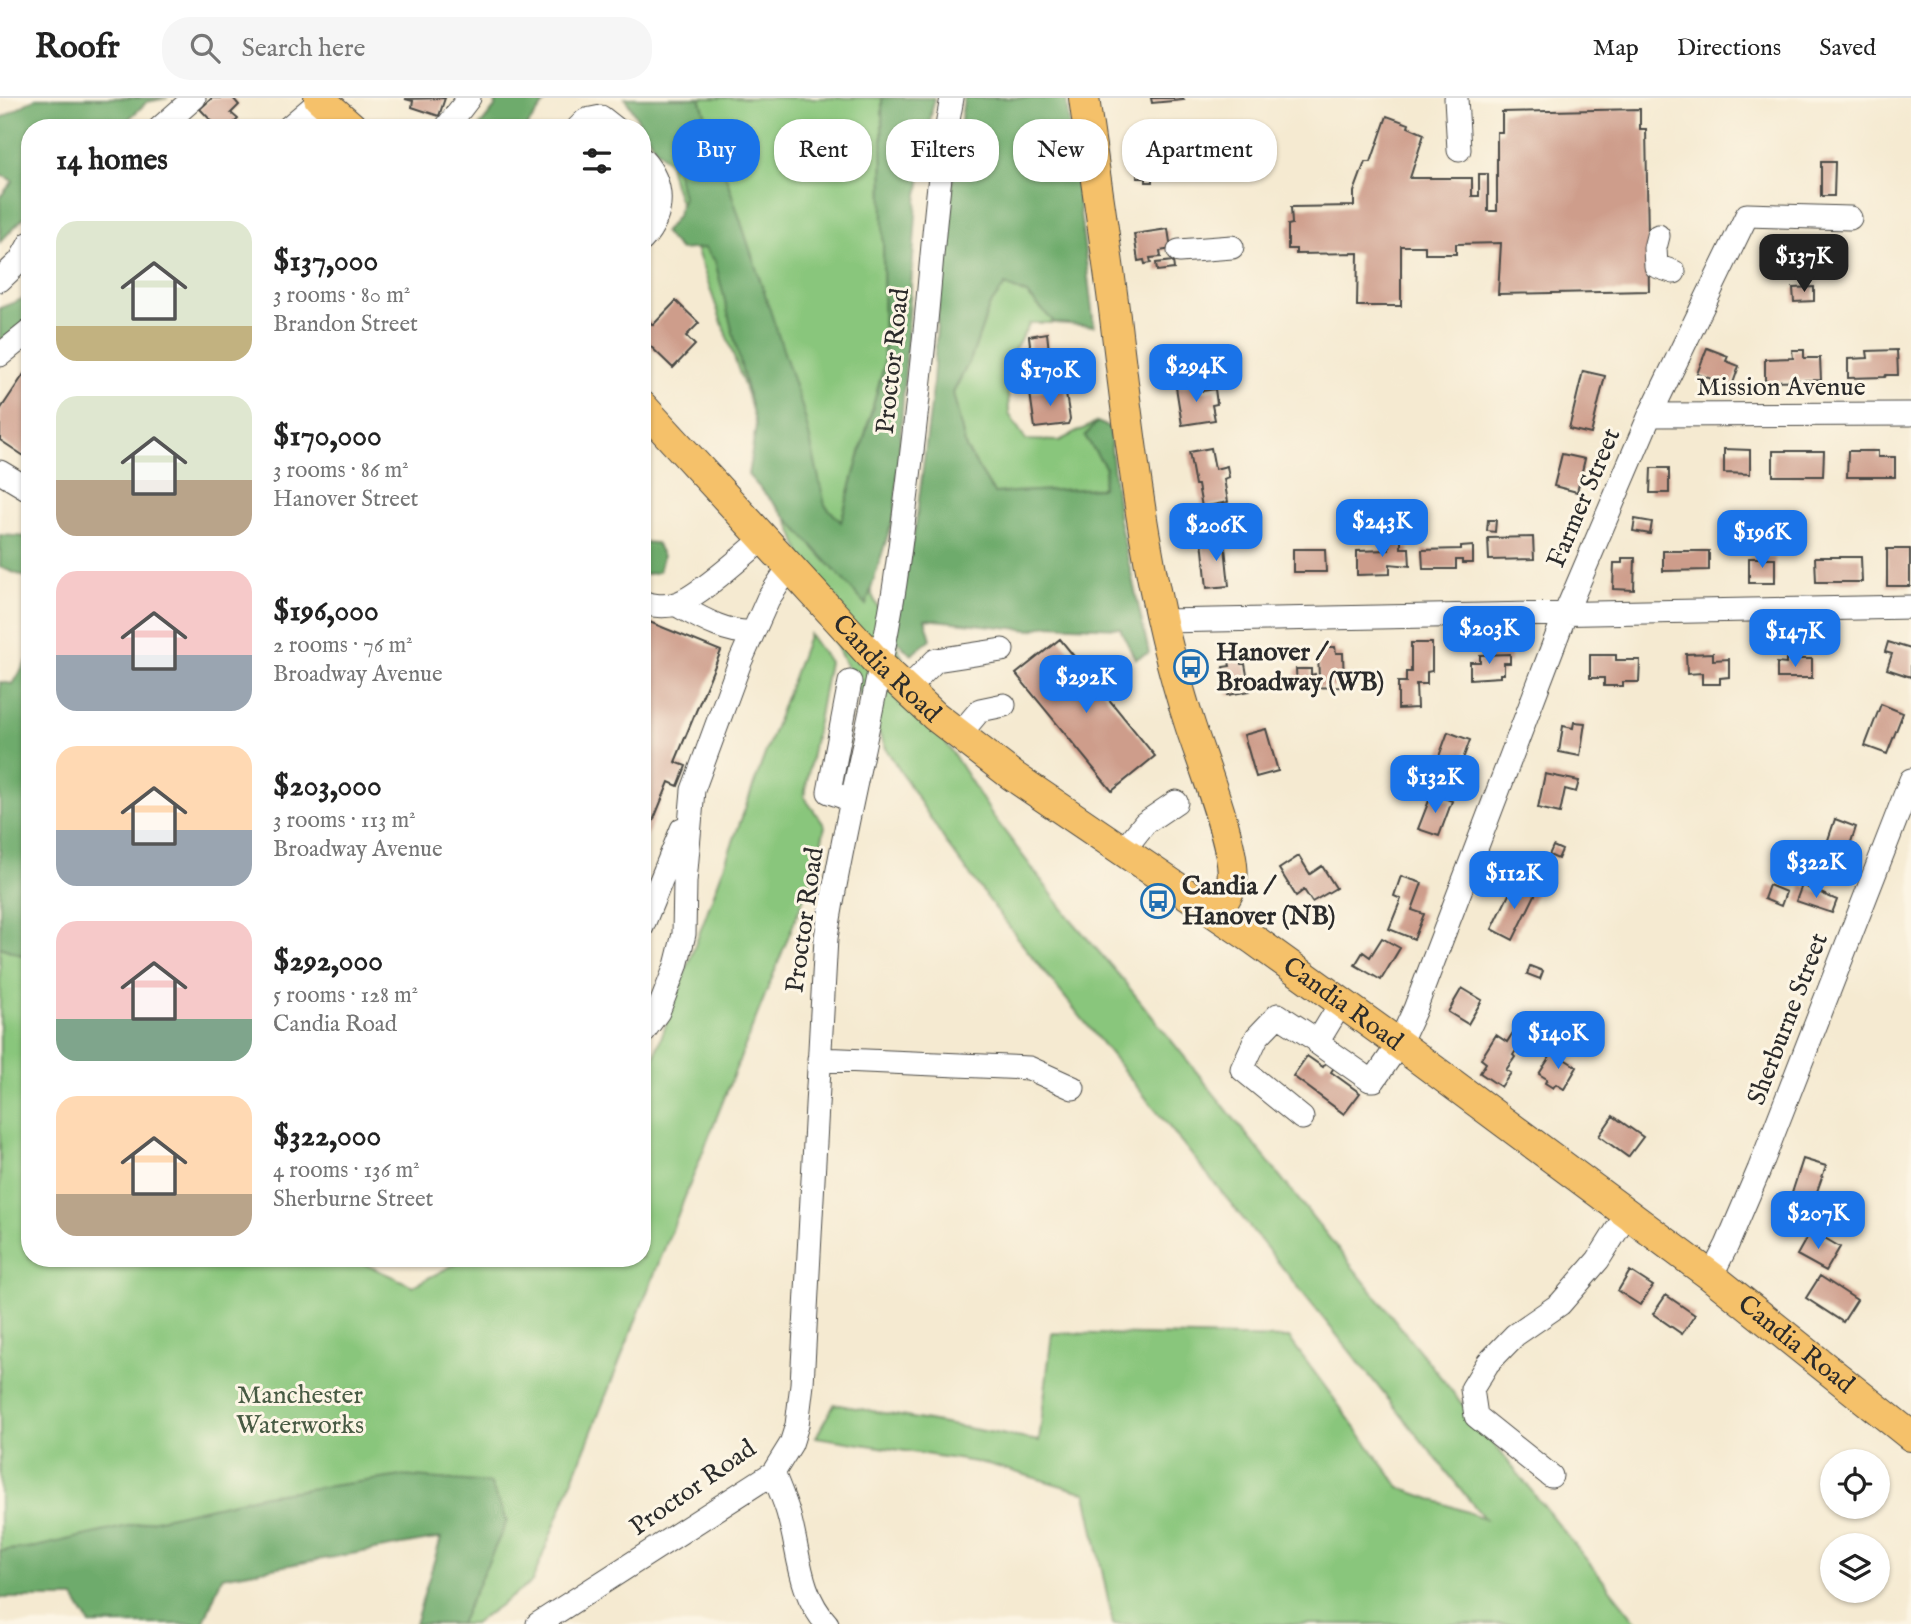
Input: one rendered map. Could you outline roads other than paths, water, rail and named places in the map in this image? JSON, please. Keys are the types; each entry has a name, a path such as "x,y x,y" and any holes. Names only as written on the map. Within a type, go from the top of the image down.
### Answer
{"main road":[{"path":"1084,98 1130,442 1162,621 1189,723 1223,827 1233,867 1229,890 1215,913"},
{"path":"320,99 343,119"},
{"name":"Candia Road","path":"651,416 879,664 959,735 1399,1044 1711,1276 1911,1436"}],"street":[{"path":"170,119 194,98"},
{"path":"453,119 469,98"},
{"name":"Proctor Road","path":"538,1624 571,1618 773,1473 791,1444 797,1425 802,1384 826,938 894,585 923,353 940,178 952,98"},
{"path":"1456,98 1460,150"},
{"path":"298,119 320,99"},
{"path":"651,168 661,196 660,212 651,222"},
{"name":"Farmer Street","path":"1318,1041 1370,1080 1374,1080 1399,1044 1415,1009 1566,612 1650,415 1746,215 1850,218"},
{"path":"1658,236 1655,248 1656,266 1674,272"},
{"path":"1179,251 1232,247"},
{"path":"0,280 21,259"},
{"path":"0,355 21,338"},
{"name":"Mission Avenue","path":"1650,415 1911,414"},
{"path":"0,472 21,485"},
{"path":"675,604 719,575 764,538"},
{"path":"651,1022 658,1012 676,966 684,934 685,882 693,790 753,632 768,599 790,566"},
{"path":"651,605 675,604 740,633 753,632"},
{"path":"1162,621 1911,607"},
{"path":"906,690 936,660 1002,650"},
{"path":"850,681 830,792 852,800"},
{"path":"959,735 979,710 1004,705"},
{"path":"843,719 867,725"},
{"name":"Sherburne Street","path":"1711,1276 1759,1170 1911,780"},
{"path":"1122,852 1145,823 1176,802"},
{"path":"651,905 692,805"},
{"path":"1302,1118 1242,1069 1257,1037 1278,1014 1318,1041 1341,1003"},
{"path":"819,1059 1029,1068 1073,1088"},
{"path":"1551,1476 1476,1416 1472,1389 1488,1363 1515,1335 1560,1304 1598,1260 1627,1214"},
{"path":"773,1473 787,1510 802,1581 811,1605 827,1624"}],"place":[{"name":"Hanover / Broadway (WB)","path":"1191,667"},
{"name":"Candia / Hanover (NB)","path":"1158,901"}],"park label":[{"name":"Manchester Waterworks","path":"300,1410"}]}
